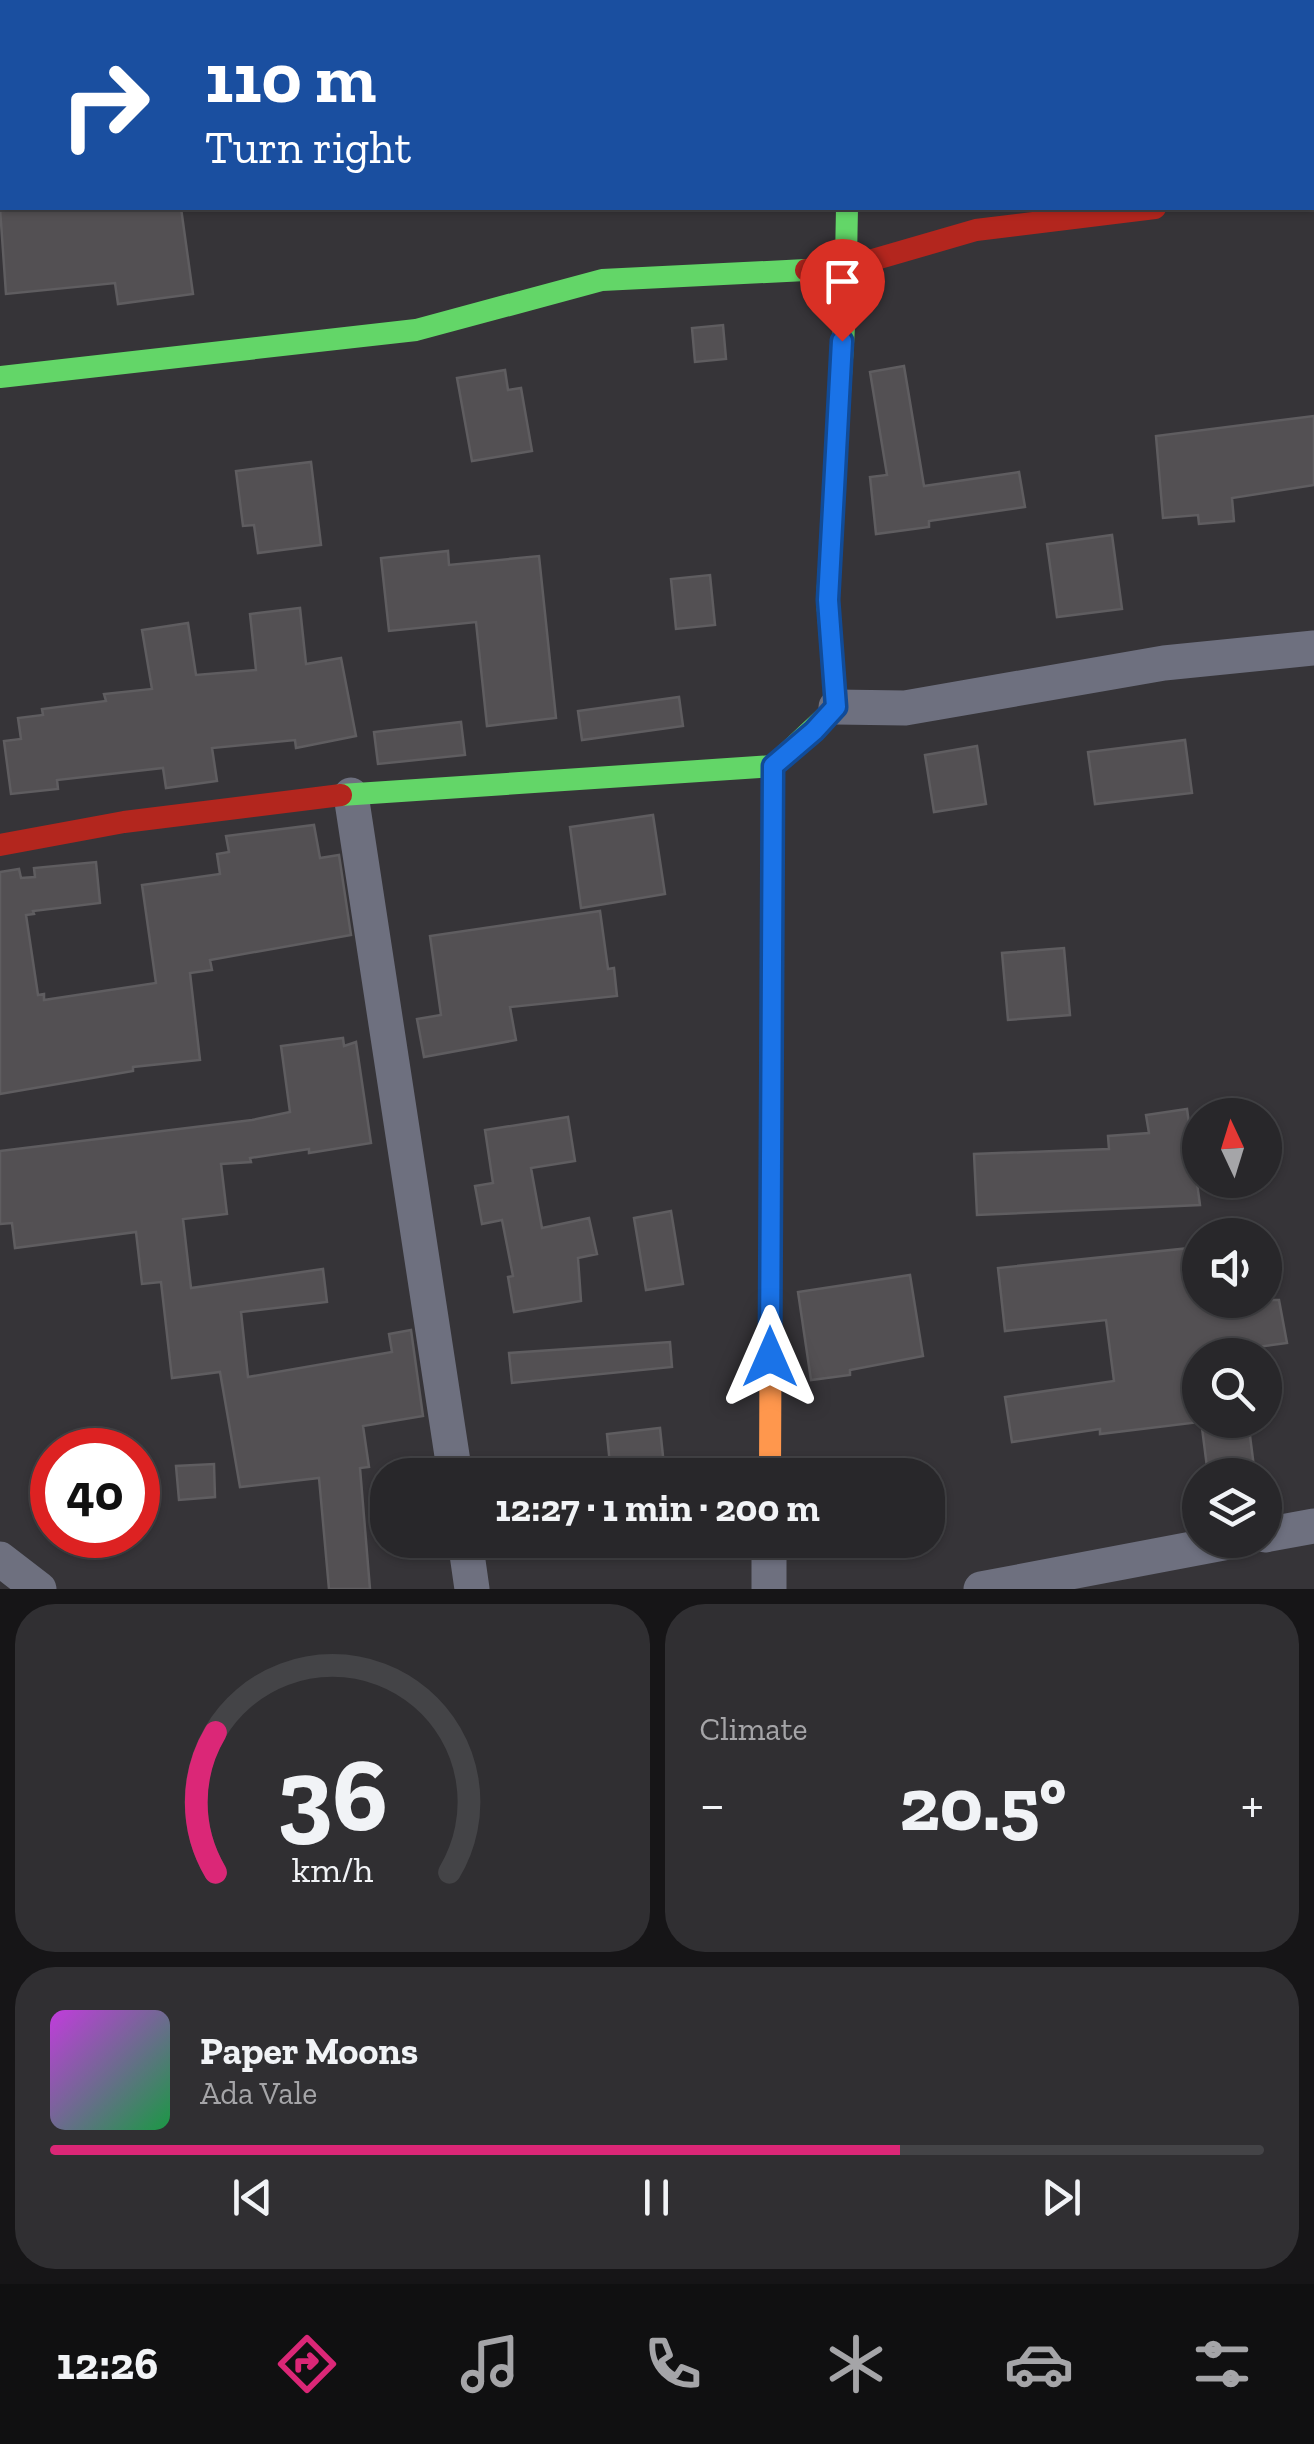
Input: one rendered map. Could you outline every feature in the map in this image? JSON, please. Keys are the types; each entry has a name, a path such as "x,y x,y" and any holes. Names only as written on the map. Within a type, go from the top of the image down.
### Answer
{"street":[{"path":"0,845 34,836 225,807 773,766 836,707 828,600 829,530 845,311 847,210"},
{"path":"0,377 416,330 602,280 845,268 976,230 1140,210"},
{"path":"836,707 905,708 1164,663 1314,648"},
{"path":"770,1458 773,766"},
{"path":"350,795 452,1458"},
{"path":"1282,1532 1314,1526"},
{"path":"981,1589 1182,1551"},
{"path":"468,1558 472,1589"},
{"path":"769,1589 770,1558"},
{"path":"0,1559 39,1589"}],"building":[{"path":"0,210 181,210 193,294 118,304 115,283 6,294"},
{"path":"723,325 726,359 695,362 692,328"},
{"path":"904,366 924,486 1019,472 1025,507 929,521 929,527 876,534 870,477 887,475 870,372"},
{"path":"505,370 508,390 521,388 532,451 472,461 457,378"},
{"path":"1314,416 1314,485 1232,498 1234,521 1199,524 1198,515 1163,518 1156,436"},
{"path":"311,462 321,545 258,553 254,525 243,526 236,471"},
{"path":"1112,535 1122,609 1057,617 1047,544"},
{"path":"448,551 449,565 539,556 556,718 487,726 476,622 389,631 381,558"},
{"path":"710,575 715,625 676,629 671,579"},
{"path":"300,608 306,664 341,658 356,736 296,748 295,740 212,748 217,781 166,788 163,768 57,780 58,789 11,794 4,741 21,739 18,718 43,715 42,709 106,701 104,694 152,689 142,630 188,623 196,675 256,670 250,614"},
{"path":"679,697 683,726 582,740 578,711"},
{"path":"461,722 465,755 378,764 374,732"},
{"path":"1185,740 1192,793 1095,804 1088,752"},
{"path":"977,746 986,804 934,812 925,755"},
{"path":"653,815 665,894 581,908 570,827"},
{"path":"314,825 320,858 339,855 351,935 210,960 212,970 190,973 200,1060 133,1067 133,1071 0,1094 0,872 19,869 21,878 35,877 34,868 96,862 100,903 26,915 38,995 44,994 44,1000 156,983 142,885 220,874 217,854 229,852 226,836"},
{"path":"600,911 608,969 614,968 617,996 510,1007 516,1040 424,1057 417,1019 441,1015 430,936"},
{"path":"1064,948 1070,1015 1008,1020 1002,953"},
{"path":"343,1038 344,1046 356,1042 371,1143 221,1164 227,1214 183,1219 191,1288 323,1269 327,1302 241,1312 248,1377 392,1352 389,1334 411,1330 423,1416 363,1426 369,1467 360,1468 370,1589 329,1589 319,1478 240,1487 220,1372 172,1378 161,1282 142,1284 136,1232 15,1248 12,1223 0,1224 0,1151 290,1112 281,1046"},
{"path":"1182,1110 1182,1198 1199,1198 1200,1205 977,1215 974,1154 1109,1149 1108,1136 1149,1133 1146,1115"},
{"path":"568,1117 575,1161 531,1168 542,1228 589,1218 597,1254 578,1258 581,1301 514,1312 508,1277 513,1276 502,1220 482,1224 475,1186 493,1183 485,1130"},
{"path":"671,1211 683,1284 646,1290 634,1218"},
{"path":"1182,1249 1182,1318 1282,1316 1287,1343 1282,1344 1282,1338 1182,1338 1182,1424 1100,1434 1100,1429 1012,1442 1005,1397 1114,1381 1106,1320 1005,1331 998,1268"},
{"path":"910,1275 923,1356 850,1370 850,1375 811,1380 798,1292"},
{"path":"670,1342 672,1367 512,1383 509,1353"},
{"path":"660,1428 663,1458 609,1458 607,1434"},
{"path":"1203,1438 1250,1438 1253,1458 1206,1458"},
{"path":"214,1464 215,1497 179,1500 176,1466"}],"traffic: fast":[{"path":"341,795 773,766 836,707 827,600 845,311 847,210"},
{"path":"0,377 416,330 602,280 806,270"}],"traffic: slow":[{"path":"770,1458 773,766"}],"traffic: jam":[{"path":"806,270 845,268 976,230 1139,210"},
{"path":"0,845 124,822 341,795"}],"route":[{"path":"770,1357 773,766 836,707 828,600 829,530 842,341"}]}
